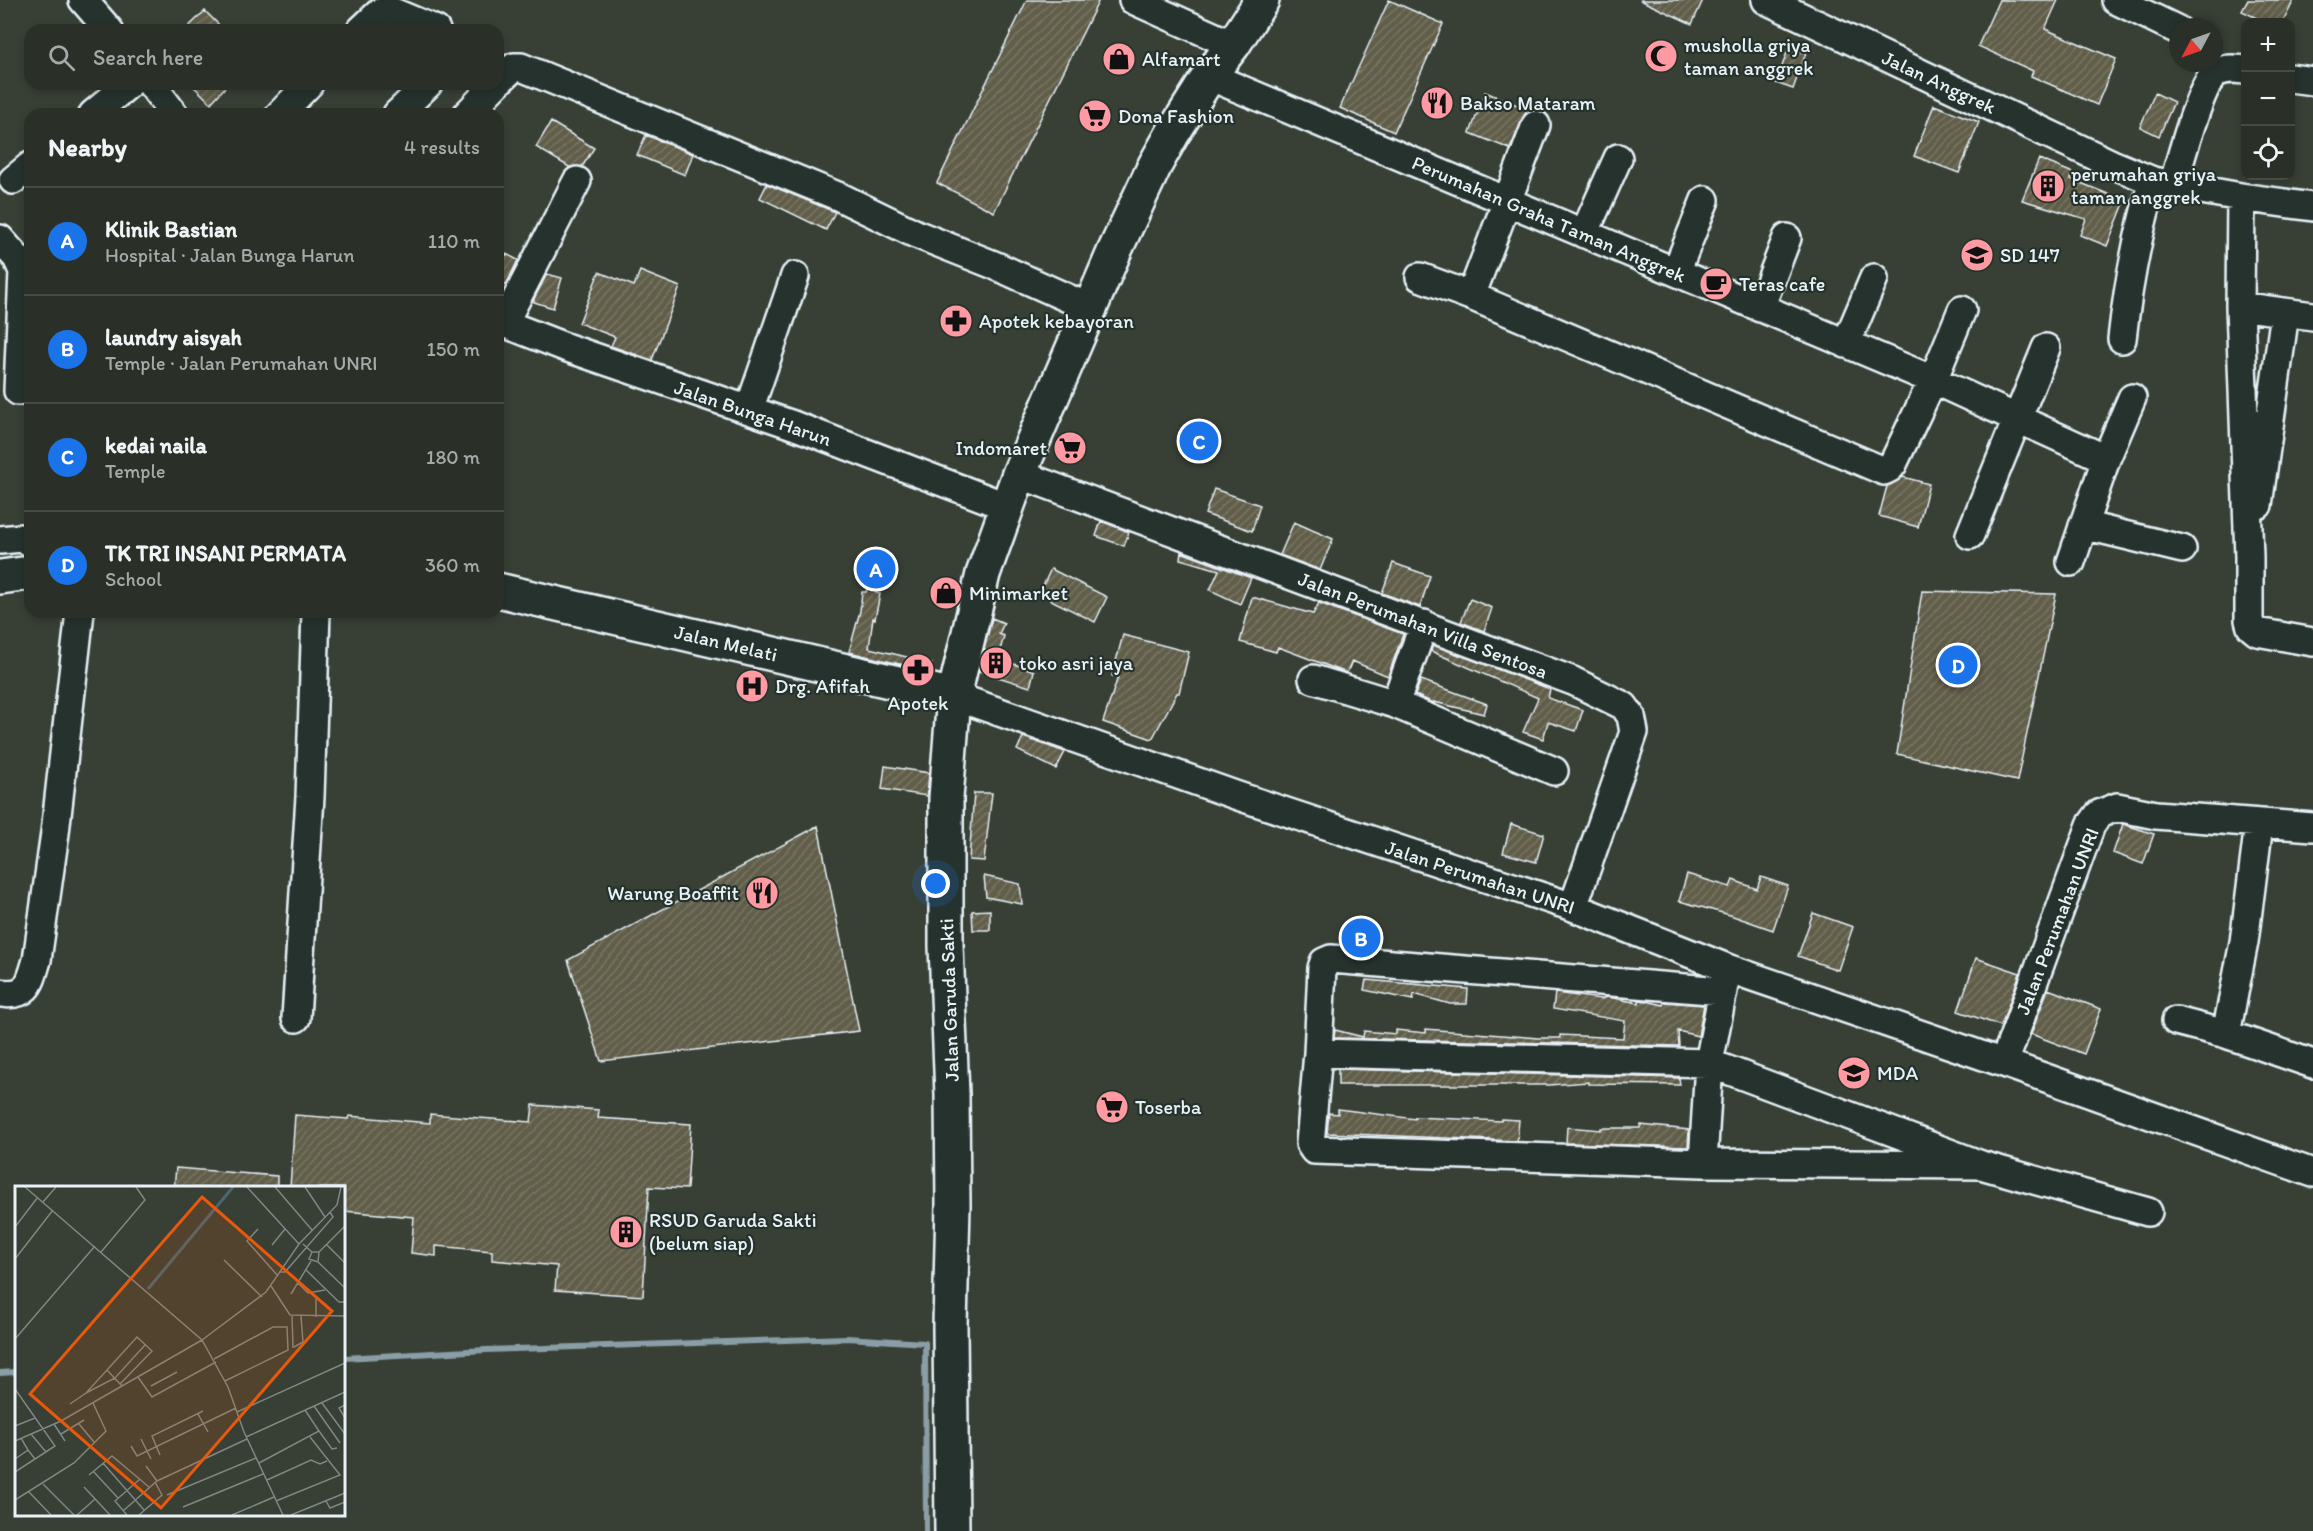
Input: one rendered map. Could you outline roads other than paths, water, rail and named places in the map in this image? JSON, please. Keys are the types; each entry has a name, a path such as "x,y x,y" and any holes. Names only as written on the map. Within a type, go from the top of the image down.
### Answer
{"main road":[{"name":"Jalan Garuda Sakti","path":"952,1531 950,1326 953,1205 946,946 946,798 954,696 984,574 1019,474 1090,308 1155,165 1209,76 1233,45 1262,0"},
{"path":"0,577 24,574"},
{"name":"Jalan Melati","path":"504,591 954,696"}],"street":[{"path":"83,0 104,24"},
{"path":"1133,0 1233,45"},
{"name":"Jalan Anggrek","path":"1766,0 2112,164 2163,183 2313,207"},
{"path":"2116,0 2169,26"},
{"path":"367,24 379,13 388,10 422,24"},
{"path":"504,76 514,67 521,67 840,197 916,234 994,265 1090,308"},
{"path":"2122,339 2127,293 2144,214 2189,132 2209,81 2220,71 2241,70"},
{"name":"Perumahan Graha Taman Anggrek","path":"1209,76 1933,380 2097,454"},
{"path":"2295,79 2313,81"},
{"path":"100,108 122,90"},
{"path":"156,90 169,108"},
{"path":"286,108 303,90"},
{"path":"404,108 422,90"},
{"path":"473,108 490,90"},
{"path":"1471,296 1536,125"},
{"path":"1584,234 1618,158"},
{"path":"504,317 578,181"},
{"path":"2241,197 2240,306 2249,557 2249,620 2253,630 2313,642"},
{"path":"1676,272 1705,200"},
{"path":"1760,308 1787,238"},
{"path":"0,239 17,258 23,271 16,391"},
{"path":"749,410 795,276"},
{"path":"1420,277 1471,296 1884,471 1893,464 1933,380 1962,310"},
{"path":"1846,344 1874,278"},
{"path":"2240,306 2313,316"},
{"path":"2249,557 2265,468 2285,313"},
{"name":"Jalan Bunga Harun","path":"504,323 565,347 749,410 1008,507"},
{"path":"1970,535 2046,348"},
{"path":"2071,562 2083,525 2097,454 2132,398"},
{"name":"Jalan Perumahan Villa Sentosa","path":"1019,474 1425,624 1573,681 1624,706 1631,716 1634,732 1573,907"},
{"path":"2083,525 2182,549"},
{"path":"0,540 24,539"},
{"path":"0,993 15,995 24,990 32,978 37,960 55,833 79,618"},
{"path":"296,1018 310,797 316,618"},
{"path":"1395,704 1425,624"},
{"path":"1313,680 1395,704 1554,771"},
{"name":"Jalan Perumahan UNRI","path":"954,696 1249,800 1573,907 1725,980 2004,1063 2313,1173"},
{"name":"Jalan Perumahan UNRI","path":"2004,1063 2091,825 2099,814 2117,807 2157,815 2313,827"},
{"path":"2226,1034 2244,942 2259,824"},
{"path":"1703,1163 1709,1063 1725,980 1331,959 1324,962 1310,1144 1314,1150 1703,1163 1981,1165"},
{"path":"2176,1021 2226,1034 2313,1064"},
{"path":"1318,1053 1709,1063 1981,1165 2148,1212"}],"waterway":[{"path":"345,1358 486,1350 847,1338 925,1343 926,1531"},
{"path":"0,1373 15,1372"}],"place":[{"name":"musholla griya taman anggrek","path":"1661,56"},
{"name":"Alfamart","path":"1119,59"},
{"name":"Bakso Mataram","path":"1437,103"},
{"name":"Dona Fashion","path":"1095,116"},
{"name":"perumahan griya taman anggrek","path":"2048,186"},
{"name":"SD 147","path":"1977,255"},
{"name":"Teras cafe","path":"1716,284"},
{"name":"Apotek kebayoran","path":"956,321"},
{"name":"kedai naila","path":"1199,441"},
{"name":"Indomaret","path":"1070,448"},
{"name":"Klinik Bastian","path":"876,569"},
{"name":"Minimarket","path":"946,593"},
{"name":"toko asri jaya","path":"996,663"},
{"name":"TK TRI INSANI PERMATA","path":"1958,665"},
{"name":"Apotek","path":"918,670"},
{"name":"Drg. Afifah","path":"752,686"},
{"name":"Warung Boaffit","path":"762,893"},
{"name":"laundry aisyah","path":"1361,938"},
{"name":"MDA","path":"1854,1073"},
{"name":"Toserba","path":"1112,1107"},
{"name":"RSUD Garuda Sakti (belum siap)","path":"626,1232"}]}
